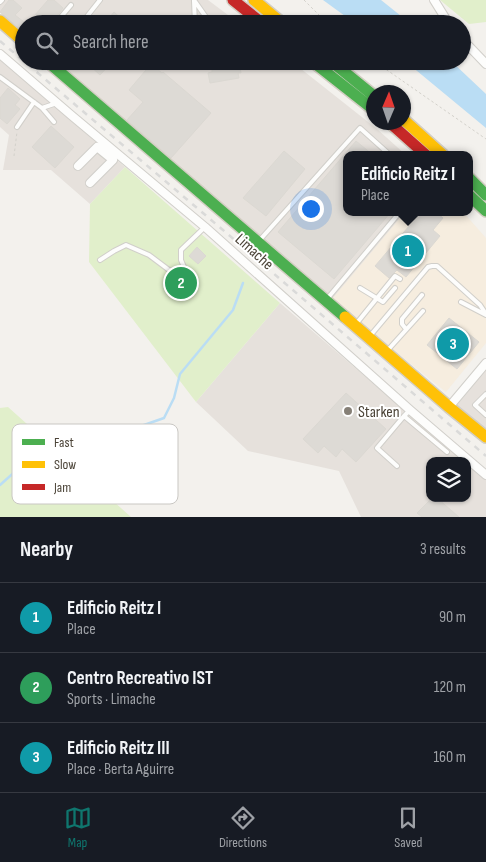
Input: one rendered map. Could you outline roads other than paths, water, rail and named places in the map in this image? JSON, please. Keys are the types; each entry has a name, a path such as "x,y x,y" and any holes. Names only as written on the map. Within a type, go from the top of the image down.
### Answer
{"main road":[{"path":"233,0 252,15"},
{"path":"254,0 273,15"},
{"path":"0,21 15,34"},
{"name":"Limache","path":"59,70 354,326 486,436"},
{"path":"323,70 366,104"},
{"path":"342,70 366,89"},
{"path":"411,126 439,151"},
{"path":"398,130 422,151"},
{"path":"473,182 486,195"},
{"path":"473,199 486,211"}],"street":[{"path":"434,0 443,15"},
{"path":"471,48 486,64"},
{"name":"Limache","path":"0,54 15,67"},
{"name":"Limache","path":"19,70 110,153 205,227 407,413 486,475"},
{"path":"78,166 97,147 110,153 113,160 90,183"},
{"path":"449,407 486,363"}],"lane":[{"path":"88,15 100,0"},
{"path":"194,0 195,15"},
{"path":"194,0 204,15"},
{"path":"63,15 71,5"},
{"path":"0,77 42,108 54,122"},
{"path":"17,127 34,102"},
{"path":"42,108 57,103"},
{"path":"258,242 360,128 386,151"},
{"path":"326,301 397,216"},
{"path":"100,260 126,245 149,255 169,270 179,272 184,267 180,260 181,250 205,227"},
{"path":"368,338 428,267 432,266 437,266 466,292 480,305 486,315"},
{"path":"354,326 395,276 400,280"},
{"path":"360,288 383,302 395,288"},
{"path":"406,329 402,324 402,319 422,295"},
{"path":"461,302 486,315"},
{"path":"385,352 422,311"},
{"path":"486,394 475,405 486,415"},
{"path":"398,466 377,448 407,413 447,452"}],"water":[{"path":"323,0 381,0 400,15 344,15"},
{"path":"416,70 461,70 486,94 486,128"}],"waterway":[{"path":"147,424 164,418 174,398 180,374 233,310 243,283"},
{"path":"0,485 12,474"}],"railway":[{"path":"0,41 15,54"},
{"path":"34,70 486,456"}],"place":[{"name":"Edificio Reitz I","path":"408,251"},
{"name":"Centro Recreativo IST","path":"181,283"},
{"name":"Edificio Reitz III","path":"453,344"},
{"name":"Starken","path":"348,411"}]}
